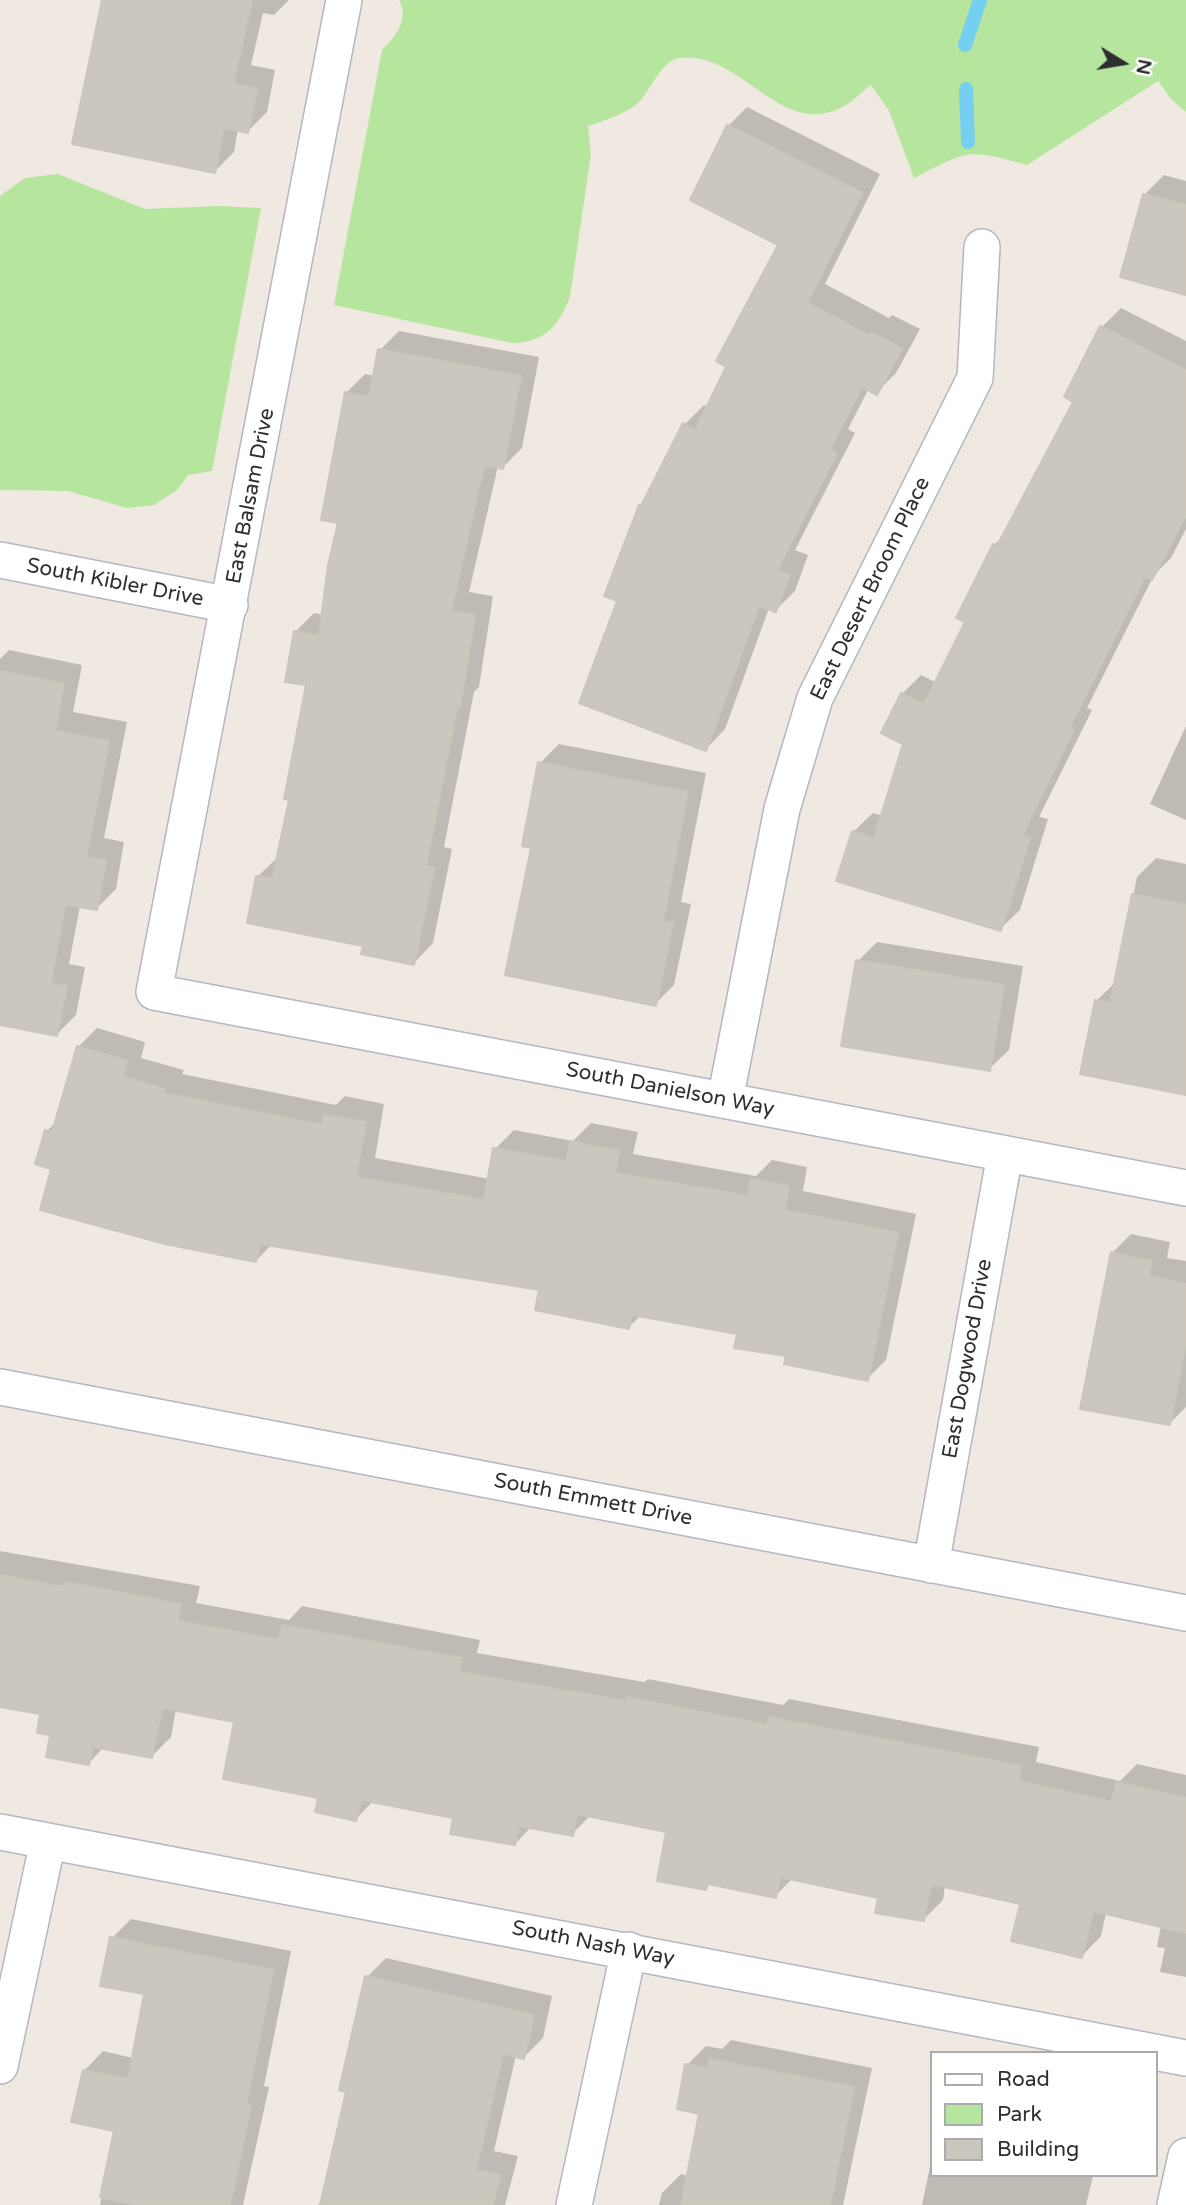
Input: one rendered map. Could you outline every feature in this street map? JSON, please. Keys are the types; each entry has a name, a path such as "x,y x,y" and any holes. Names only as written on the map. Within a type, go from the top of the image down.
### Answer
{"street":[{"name":"East Balsam Drive","path":"153,992 230,605 344,0"},
{"name":"East Desert Broom Place","path":"725,1100 782,808 815,698 975,378 982,247"},
{"name":"South Kibler Drive","path":"0,560 230,605"},
{"name":"South Danielson Way","path":"153,992 1186,1188"},
{"name":"East Dogwood Drive","path":"931,1565 1005,1154"},
{"name":"South Emmett Drive","path":"0,1387 1186,1614"},
{"name":"South Nash Way","path":"0,1832 1150,2051"},
{"path":"0,2066 48,1841"},
{"path":"574,2205 629,1951"},
{"name":"South Nash Way","path":"1158,2053 1186,2058"},
{"path":"1175,2205 1186,2156"}],"green space":[{"path":"399,0 1186,0 1186,112 1171,99 1158,81 1027,165 992,156 968,155 946,162 914,178 889,111 871,85 846,105 823,114 802,113 782,105 724,68 703,60 674,60 663,69 636,105 588,126 591,154 570,297 561,317 549,331 533,340 512,343 334,305 382,50 402,21"},
{"path":"58,174 145,209 220,206 261,208 212,471 188,475 177,490 154,505 127,508 68,491 0,490 0,196 25,178"}],"building":[{"path":"102,0 252,0 233,84 257,89 248,133 224,128 215,173 72,144"},
{"path":"727,125 862,193 807,303 870,336 872,333 902,349 877,395 862,387 830,449 837,453 777,570 790,575 776,612 759,606 706,751 579,703 617,601 604,596 639,505 641,506 683,423 695,430 726,367 716,361 778,245 690,200"},
{"path":"1143,194 1186,205 1186,295 1120,277"},
{"path":"1100,326 1186,370 1186,515 1152,580 1145,576 1070,727 1074,729 1022,836 1030,838 1001,931 836,881 852,831 874,838 903,744 881,733 901,693 924,704 965,622 956,618 993,544 997,546 1073,402 1064,397"},
{"path":"378,349 521,376 503,469 484,465 451,611 475,615 460,708 457,708 426,866 434,868 414,965 361,954 363,946 247,923 256,876 272,879 289,800 284,799 306,685 285,682 294,631 319,636 328,565 338,523 321,520 345,392 369,397"},
{"path":"0,671 64,684 55,731 109,741 86,857 106,861 97,910 65,905 51,983 67,986 57,1036 0,1025"},
{"path":"538,762 688,792 663,921 673,923 656,1006 505,975 531,848 522,846"},
{"path":"1132,894 1186,905 1186,1095 1080,1074 1095,1000 1110,1003"},
{"path":"856,960 1004,985 990,1071 841,1046"},
{"path":"77,1046 127,1061 123,1077 165,1089 164,1093 322,1125 324,1115 366,1122 356,1177 484,1200 493,1148 566,1161 570,1141 619,1151 615,1173 748,1196 751,1179 789,1186 784,1210 898,1233 868,1381 784,1364 786,1356 734,1348 737,1334 632,1315 629,1329 535,1310 539,1290 260,1244 256,1262 165,1244 40,1210 51,1169 35,1164 45,1130 52,1132"},
{"path":"1111,1252 1152,1261 1149,1276 1186,1284 1186,1342 1170,1425 1080,1409"},
{"path":"0,1575 64,1587 65,1582 181,1604 178,1621 279,1640 282,1625 462,1658 459,1672 626,1701 627,1697 767,1725 769,1717 1021,1766 1018,1781 1112,1802 1116,1782 1186,1798 1186,1933 1093,1911 1082,1958 1011,1941 1020,1904 931,1884 924,1921 875,1913 878,1898 780,1877 776,1898 708,1884 706,1890 657,1881 666,1832 577,1814 573,1836 519,1826 515,1845 450,1834 453,1818 361,1800 356,1821 315,1812 318,1798 223,1779 234,1722 162,1708 152,1758 93,1747 89,1765 46,1757 50,1735 37,1733 40,1714 0,1707"},
{"path":"110,1937 273,1970 246,2105 251,2106 230,2205 136,2205 100,2197 114,2131 71,2122 83,2070 128,2079 144,1994 100,1986"},
{"path":"365,1976 534,2015 524,2059 503,2054 476,2170 500,2175 493,2205 320,2205 346,2092 339,2090"},
{"path":"710,2059 854,2087 830,2205 681,2205 699,2114 677,2109 685,2064 708,2068"}],"waterway":[{"path":"965,45 980,0"},
{"path":"966,89 968,142"}]}
